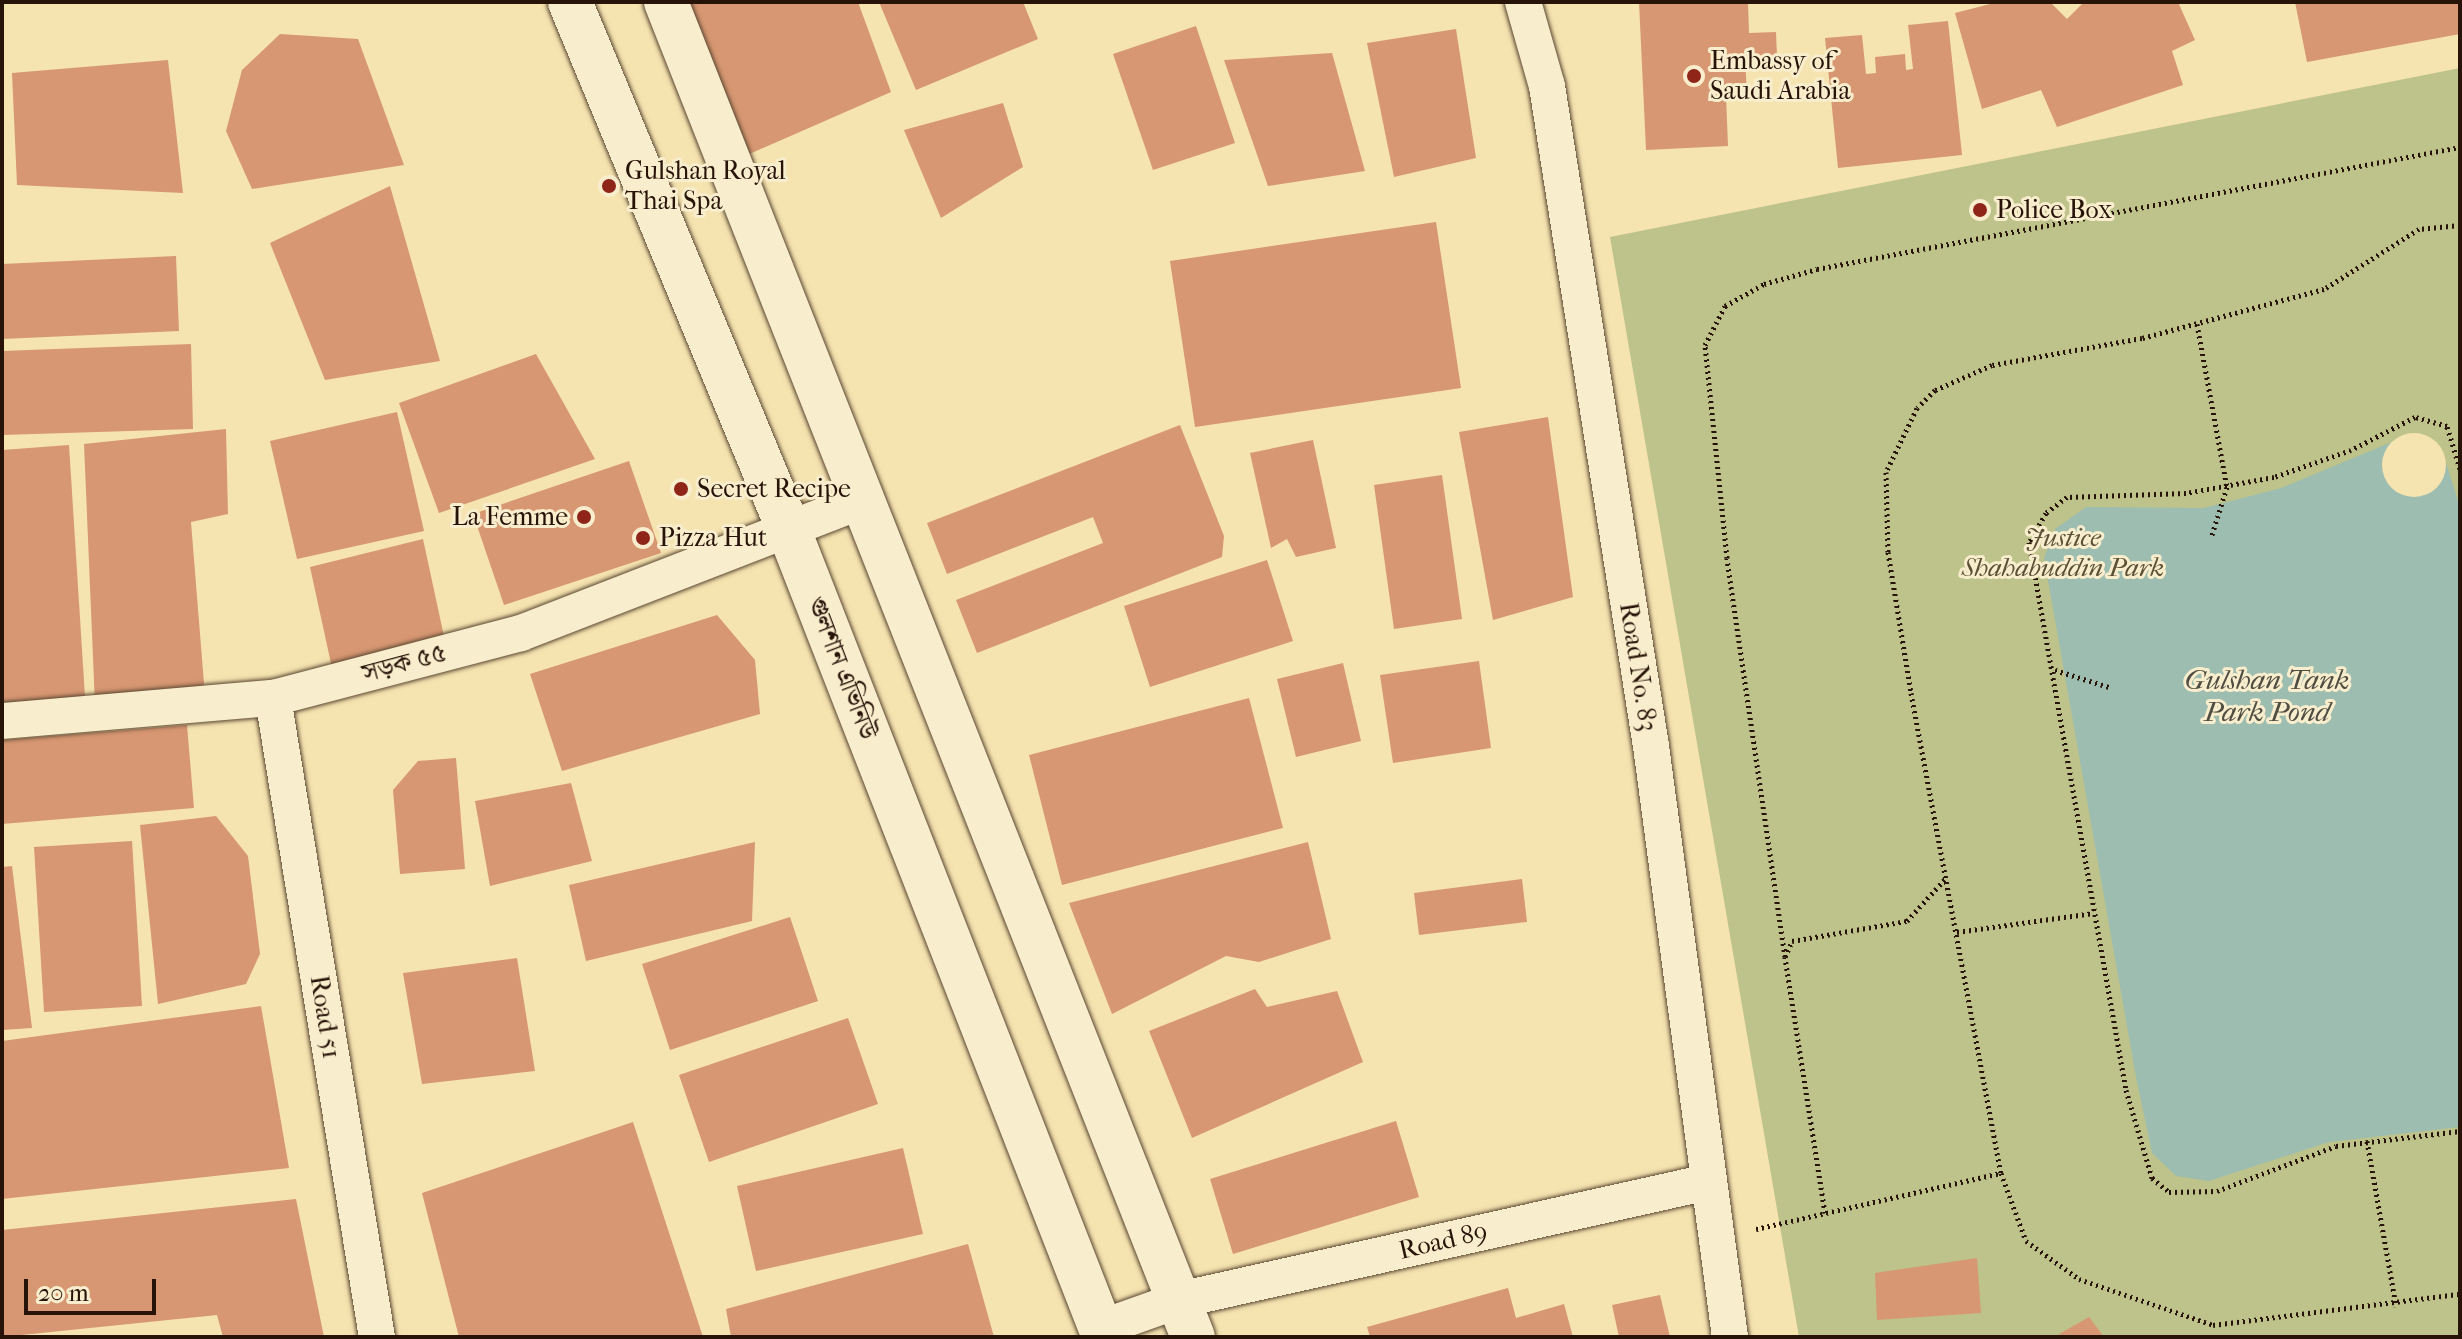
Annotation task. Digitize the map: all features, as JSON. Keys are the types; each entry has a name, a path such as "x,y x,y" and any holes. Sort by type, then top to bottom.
{"street":[{"name":"গুলশান এভিনিউ","path":"570,2 788,528 1103,1333"},
{"path":"666,2 1186,1319"},
{"name":"Road No. 83","path":"1523,2 1547,86 1651,746 1730,1337"},
{"name":"সড়ক ৫৫","path":"2,721 273,698 521,633 861,501"},
{"name":"Road 51","path":"273,698 377,1337"},
{"name":"Road 89","path":"1103,1333 1186,1319 1708,1182"}],"path":[{"path":"1825,1213 1727,558 1705,345 1725,306 1764,284 1817,269 2460,147"},
{"path":"2460,225 2419,229 2324,289 2197,324 1992,365 1935,390 1903,434 1886,472 1888,552 1946,877 2001,1173 2026,1241 2079,1279 2150,1308 2213,1325 2396,1306 2460,1294"},
{"path":"2197,324 2227,487 2211,538"},
{"path":"2460,469 2447,426 2415,417 2351,450 2227,487 2085,494 2046,513 2029,542 2055,670 2126,1090 2152,1178 2169,1192 2217,1191 2281,1161 2367,1141 2460,1131"},
{"path":"2055,670 2109,687"},
{"path":"1785,957 1792,941 1907,921 1946,877"},
{"path":"1957,932 2094,913"},
{"path":"2367,1141 2396,1306"},
{"path":"1716,1238 2001,1173"}],"green space":[{"name":"Justice Shahabuddin Park","path":"2460,68 2460,1337 1799,1337 1610,237"}],"water":[{"name":"Gulshan Tank Park Pond","path":"2404,437 2442,450 2460,507 2460,1127 2329,1142 2209,1181 2176,1176 2152,1153 2044,558 2055,529 2086,507 2204,508 2281,488"}],"pier":[{"path":"2414,433 2432,439 2440,447 2446,465 2440,483 2432,491 2414,497 2396,491 2388,483 2382,465 2388,447 2396,439"}],"building":[{"path":"679,2 858,2 891,92 738,159"},
{"path":"879,2 1023,2 1038,39 916,90"},
{"name":"Embassy of Saudi Arabia","path":"1639,2 1748,2 1749,33 1776,32 1777,56 1745,58 1747,95 1726,96 1728,146 1646,150"},
{"path":"1998,2 2050,2 2067,19 2084,2 2178,2 2195,40 2172,51 2183,85 2057,127 2041,90 1982,109 1955,13"},
{"path":"2295,2 2460,2 2460,34 2307,62"},
{"path":"1948,21 1962,155 1838,168 1825,38 1862,35 1866,74 1876,73 1875,57 1905,54 1906,70 1913,69 1908,25"},
{"path":"1196,26 1235,143 1153,170 1113,54"},
{"path":"1456,29 1476,158 1394,177 1367,43"},
{"path":"280,34 358,39 404,165 252,189 226,131 242,70"},
{"path":"1332,53 1365,171 1268,186 1224,60"},
{"path":"168,60 183,193 17,185 12,73"},
{"path":"1003,103 1023,167 941,218 904,130"},
{"path":"390,186 440,361 325,380 270,243"},
{"path":"1436,222 1461,388 1195,427 1170,261"},
{"path":"176,256 179,331 2,339 2,264"},
{"path":"191,344 193,429 2,435 2,351"},
{"path":"536,354 595,459 439,513 399,403"},
{"path":"397,412 424,531 297,559 270,441"},
{"path":"1548,417 1573,597 1493,620 1459,432"},
{"path":"1180,425 1224,536 1222,557 977,653 956,600 1103,543 1093,517 947,574 927,523"},
{"path":"226,429 228,514 191,522 205,696 95,705 84,444"},
{"path":"1313,440 1336,548 1296,557 1287,539 1271,548 1250,453"},
{"path":"69,445 85,697 2,703 2,450"},
{"path":"629,461 661,553 504,605 473,514"},
{"path":"1442,475 1462,619 1394,629 1374,485"},
{"path":"423,539 445,641 332,668 310,567"},
{"path":"1267,560 1293,641 1150,687 1124,606"},
{"path":"717,615 755,660 760,714 562,771 530,674"},
{"path":"1479,661 1491,748 1393,763 1380,675"},
{"path":"1343,663 1361,741 1296,757 1277,679"},
{"path":"1249,698 1283,828 1062,885 1029,755"},
{"path":"187,725 194,808 2,824 2,740"},
{"path":"456,758 465,869 400,874 393,790 418,761"},
{"path":"571,783 592,861 490,886 475,801"},
{"path":"216,816 248,856 260,954 246,984 158,1004 140,825"},
{"path":"132,841 142,1006 44,1012 34,847"},
{"path":"755,842 752,921 586,961 569,885"},
{"path":"1308,842 1331,939 1259,962 1226,956 1112,1014 1069,903"},
{"path":"12,866 32,1028 2,1030 2,867"},
{"path":"1522,879 1527,922 1419,935 1414,893"},
{"path":"790,917 818,1001 670,1050 642,964"},
{"path":"517,958 535,1071 422,1084 403,973"},
{"path":"1255,989 1267,1007 1337,991 1363,1062 1192,1138 1149,1031"},
{"path":"261,1006 289,1168 2,1199 2,1041"},
{"path":"848,1018 878,1104 709,1162 679,1075"},
{"path":"1396,1121 1419,1197 1233,1254 1210,1179"},
{"path":"633,1122 703,1337 459,1337 422,1193"},
{"path":"903,1148 923,1234 756,1271 737,1186"},
{"path":"296,1199 324,1337 223,1337 217,1315 2,1337 2,1230"},
{"path":"968,1244 994,1337 731,1337 726,1309"},
{"path":"1977,1258 1981,1313 1877,1320 1875,1273"},
{"path":"1508,1288 1516,1318 1564,1304 1573,1337 1370,1337 1367,1327"},
{"path":"1660,1295 1670,1337 1619,1337 1612,1305"},
{"path":"2089,1317 2104,1337 2056,1337 2061,1333"}],"place":[{"name":"Embassy of Saudi Arabia","path":"1694,76"},
{"name":"Gulshan Royal Thai Spa","path":"609,186"},
{"name":"Police Box","path":"1980,210"},
{"name":"Secret Recipe","path":"681,489"},
{"name":"La Femme","path":"584,517"},
{"name":"Pizza Hut","path":"643,538"}]}
